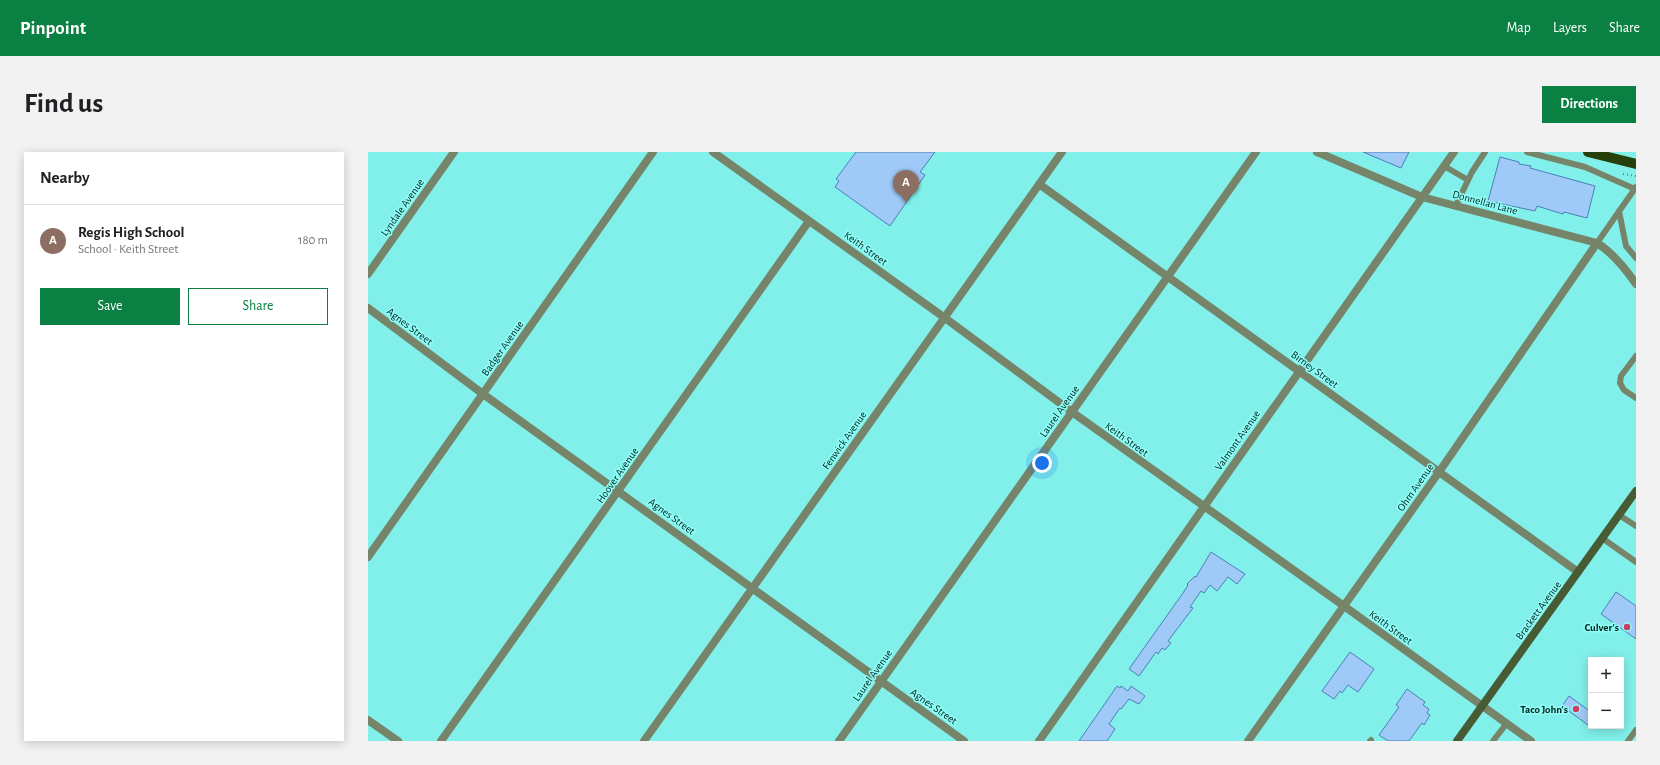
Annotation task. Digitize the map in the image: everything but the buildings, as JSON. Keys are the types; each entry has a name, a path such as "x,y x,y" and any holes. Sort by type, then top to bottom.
{"main road":[{"path":"1588,152 1636,164"},
{"name":"Brackett Avenue","path":"1457,741 1636,491"}],"street":[{"name":"Lyndale Avenue","path":"368,274 454,152"},
{"name":"Badger Avenue","path":"368,557 653,152"},
{"name":"Keith Street","path":"713,152 1072,412 1531,741"},
{"name":"Fenwick Avenue","path":"644,741 1062,152"},
{"name":"Laurel Avenue","path":"838,741 1256,152"},
{"name":"Donnellan Lane","path":"1317,152 1422,196 1596,243 1612,255 1626,270 1636,284"},
{"name":"Valmont Avenue","path":"1039,741 1454,152"},
{"name":"Birney Street","path":"1039,184 1578,572"},
{"name":"Hoover Avenue","path":"441,741 809,221"},
{"name":"Ohm Avenue","path":"1248,741 1439,472 1596,243"},
{"name":"Agnes Street","path":"368,308 483,394 964,741"},
{"path":"368,720 398,741"}],"lane":[{"path":"1456,205 1468,180 1485,152"},
{"path":"1527,152 1585,167 1636,188 1596,243"},
{"path":"1444,166 1468,180"},
{"path":"1619,211 1626,246 1636,258"},
{"path":"1636,356 1621,376 1620,383 1624,390 1636,398"},
{"path":"1619,515 1636,526"},
{"path":"1602,538 1636,562"},
{"path":"1493,741 1507,723"},
{"path":"1628,741 1636,730"}],"place":[{"name":"Regis High School","path":"906,203"},
{"name":"Culver's","path":"1627,627"},
{"name":"Taco John's","path":"1576,709"}]}
